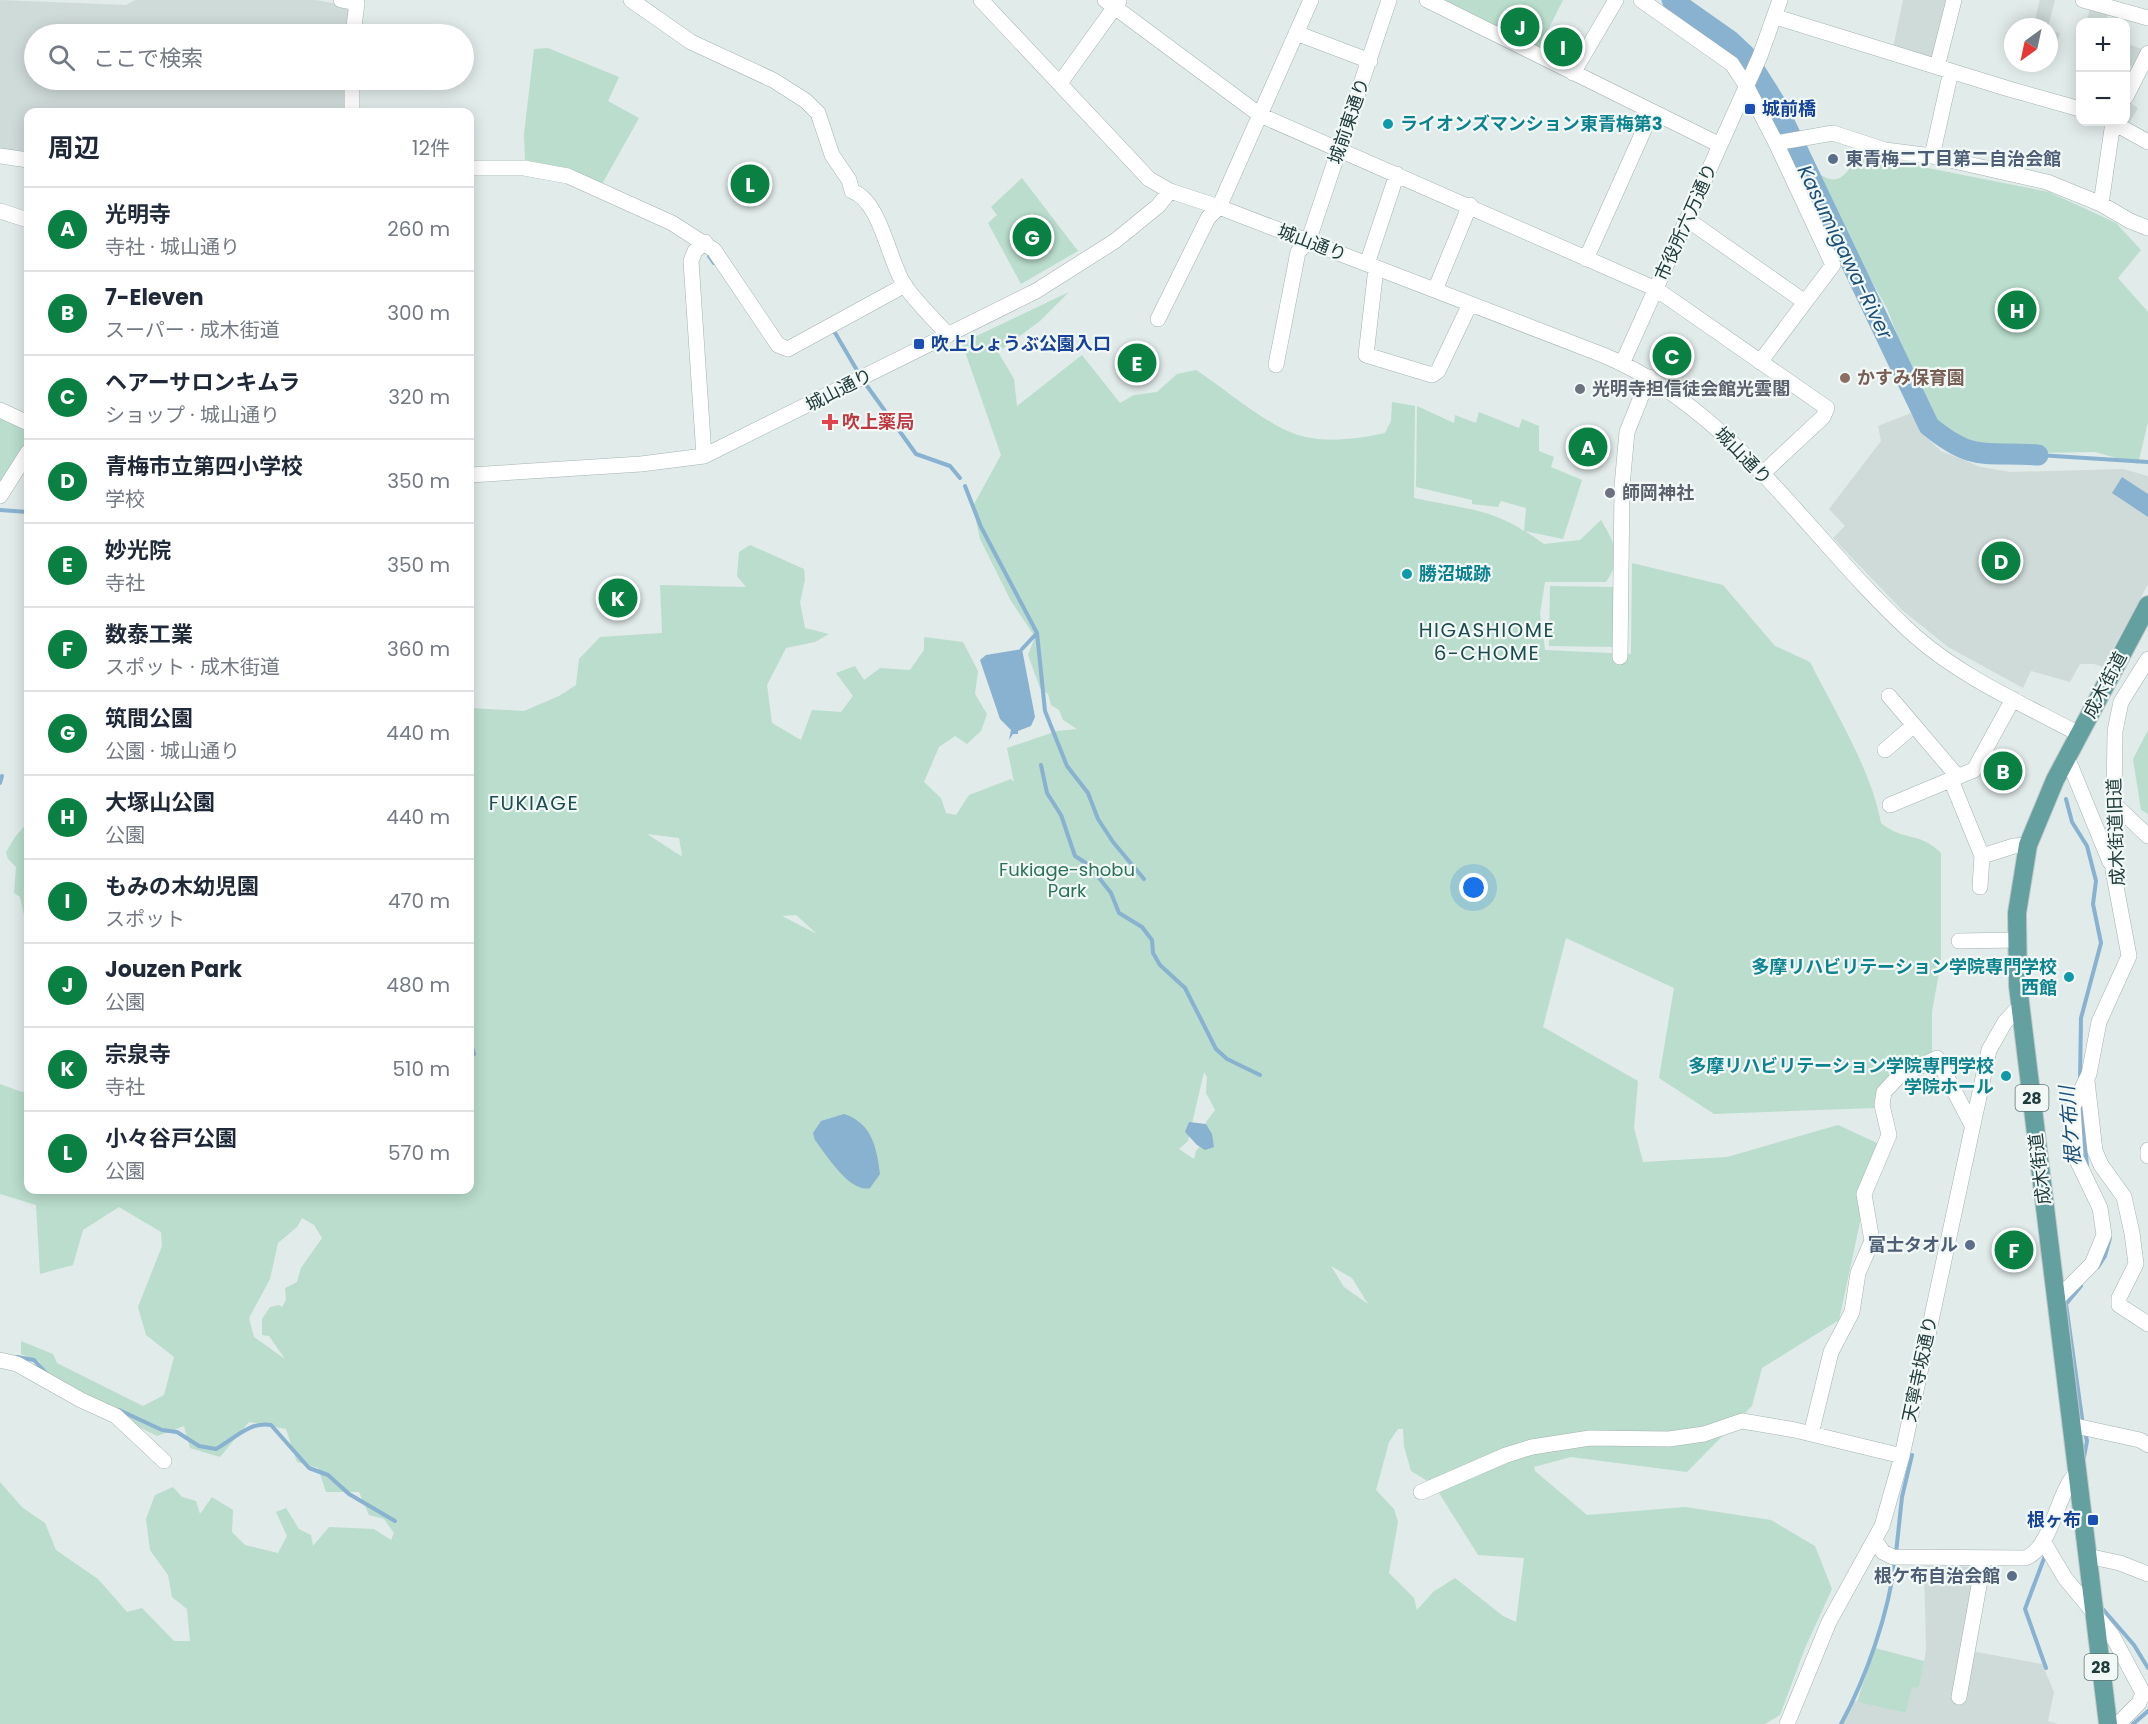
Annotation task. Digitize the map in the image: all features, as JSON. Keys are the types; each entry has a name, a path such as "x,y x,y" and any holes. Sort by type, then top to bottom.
{"main road":[{"name":"成木街道","path":"2108,1724 2078,1478 2079,1426 2055,1300 2021,1005 2016,939 2018,902 2028,845 2045,802 2067,757 2148,605"}],"street":[{"path":"341,0 357,3 354,24"},
{"path":"631,0 691,42 790,88 818,113 832,155 849,180 852,191 860,193 878,223 904,285 948,335"},
{"path":"981,0 1149,179 1170,191"},
{"path":"1158,319 1208,218 1219,207 1311,0"},
{"name":"城前東通り","path":"1276,365 1298,252 1308,242 1389,0"},
{"path":"1427,0 1720,145"},
{"path":"1574,73 1616,0"},
{"path":"1641,0 1732,64 1748,83 1833,265 1762,359"},
{"path":"1748,83 1776,16 1780,0"},
{"path":"1932,156 1954,0"},
{"path":"2083,0 2148,18"},
{"path":"1060,83 1113,2 1260,115 1658,285 1827,408 1822,417 1762,474"},
{"path":"1776,16 1944,69 2076,107"},
{"path":"1296,33 1370,61"},
{"path":"2130,89 2148,53"},
{"name":"市役所六万通り","path":"1622,364 1748,83"},
{"path":"352,90 352,108"},
{"path":"1589,254 1652,112"},
{"path":"2100,204 2112,126"},
{"path":"2120,126 2148,142"},
{"path":"1778,143 1833,132 1865,146 1932,156 2047,182 2100,204 2148,228"},
{"path":"0,156 24,159"},
{"path":"474,168 524,168 568,176 672,223 705,242 734,277 778,345 788,348 904,285"},
{"path":"1397,174 1372,266 1365,355 1432,375 1438,371 1470,304"},
{"name":"城山通り","path":"474,475 640,464 704,456 1036,291 1093,257 1158,206 1170,191 1219,207 1435,290 1622,364 1649,377 1712,423 1917,637 1962,670 2079,734"},
{"path":"1435,290 1470,206"},
{"path":"0,211 24,219"},
{"path":"1688,220 1805,302"},
{"path":"704,456 691,261 695,251 705,242"},
{"path":"1620,657 1622,486 1627,432 1649,377"},
{"path":"0,410 24,421"},
{"path":"0,496 24,458"},
{"name":"成木街道旧道","path":"2055,1300 2092,1264 2104,1235 2100,1208 2080,1170 2074,1152 2073,1107 2087,1081 2099,1022 2129,956 2113,870 2115,731 2121,702 2148,659"},
{"path":"1889,696 1955,779 1982,856 1980,887"},
{"path":"1890,805 1974,770 2013,699"},
{"path":"1885,750 1913,726"},
{"path":"2067,757 2113,870"},
{"path":"2113,803 2148,836"},
{"path":"1982,856 2014,846 2028,845"},
{"path":"1959,941 2016,939"},
{"name":"天寧寺坂通り","path":"1787,1724 1829,1622 1882,1526 1902,1456 1989,1050 2005,1022 2021,1005"},
{"path":"1811,1434 1831,1352 1852,1312 1858,1273 1872,1241 1864,1194 1889,1135 1882,1106 1884,1092 1898,1077 1937,1058 1972,1125"},
{"path":"2087,1081 2095,1151 2101,1165 2124,1197 2140,1234 2136,1264 2119,1298 2119,1305 2148,1324"},
{"path":"2148,1150 2148,1156"},
{"path":"0,1360 17,1364 81,1400 116,1416 164,1461"},
{"path":"1421,1492 1521,1449 1569,1440 1669,1439 1704,1434 1742,1420 1902,1456"},
{"path":"2079,1426 2140,1440 2148,1445"},
{"path":"1875,1541 1883,1552 1893,1557 2025,1558 2046,1547 2067,1482 2078,1478"},
{"path":"2046,1547 2065,1578 2094,1610 2127,1658 2143,1693 2139,1703 2118,1724"},
{"path":"2087,1556 2120,1563 2148,1574"},
{"path":"1959,1697 1984,1558"}],"shaded area":[{"path":"0,0 126,5 135,0 315,0 349,6 349,24 24,24 24,90 347,90 347,108 24,108 24,155 0,151"},
{"path":"1903,0 1949,0 1934,56 1930,59 1893,48"},
{"path":"2040,0 2055,0 2050,18 2035,18"},
{"path":"2091,6 2109,12 2107,18 2087,18"},
{"path":"2130,45 2144,50 2135,68 2130,66"},
{"path":"2130,103 2138,108 2130,122"},
{"path":"1911,413 1925,436 1941,451 1981,467 2010,472 2123,469 2148,476 2148,584 2103,667 2094,664 2080,664 2070,682 2031,671 2023,688 1948,647 1902,610 1833,538 1845,526 1829,509 1881,441 1878,426"},
{"path":"1924,1566 1980,1567 1965,1650 2042,1664 2054,1692 2048,1721 2058,1724 1841,1724 1854,1701 1906,1713 1912,1686 1919,1688 1926,1650"}],"green space":[{"path":"1444,0 1563,0 1538,50"},
{"path":"548,48 619,77 608,101 639,118 601,186 565,170 525,160 524,134 534,49"},
{"path":"1857,154 2049,192 2116,223 2141,250 2118,278 2148,312 2148,422 2138,464 2095,452 1970,454 1949,443 1930,425 1887,308 1811,175 1817,172 1824,177 1837,179 1850,168"},
{"path":"741,162 763,180 749,208 734,200 742,187 734,176"},
{"path":"1022,178 1078,251 1021,284 988,223 997,215 991,207"},
{"name":"Fukiage-shobu Park","path":"1069,292 1040,321 998,352 1014,379 1017,406 1082,355 1120,403 1134,395 1157,392 1177,374 1196,370 1251,410 1281,428 1311,438 1348,439 1385,433 1391,421 1392,402 1415,406 1414,498 1485,513 1524,531 1526,508 1501,501 1498,507 1472,504 1472,500 1416,487 1417,406 1454,423 1455,415 1476,423 1479,412 1519,428 1522,419 1539,426 1539,451 1554,457 1551,467 1582,480 1563,539 1525,531 1544,544 1580,540 1601,520 1610,536 1616,558 1606,582 1545,582 1540,613 1545,650 1631,654 1632,563 1723,585 1775,646 1810,662 1861,762 1881,823 1897,833 1926,842 1941,853 1941,961 1932,1012 1932,1053 1885,1083 1874,1108 1714,1114 1659,1078 1674,988 1566,938 1543,1027 1638,1081 1634,1128 1643,1162 1727,1157 1838,1125 1877,1143 1839,1320 1762,1368 1752,1406 1687,1472 1571,1457 1534,1467 1535,1471 1587,1515 1685,1507 1771,1520 1815,1546 1832,1589 1805,1648 1780,1715 1765,1724 0,1724 0,1482 23,1508 45,1523 56,1550 98,1579 127,1612 142,1608 174,1641 190,1641 187,1609 172,1597 168,1575 150,1550 146,1519 155,1495 173,1487 182,1497 196,1501 200,1514 212,1497 233,1510 232,1532 245,1545 278,1553 287,1536 276,1512 286,1508 299,1529 311,1535 313,1546 329,1527 374,1529 391,1540 394,1533 384,1519 369,1515 359,1492 326,1492 318,1468 297,1462 286,1429 249,1422 220,1457 190,1448 184,1426 157,1436 50,1381 39,1361 21,1354 21,1341 53,1354 57,1363 143,1406 164,1395 174,1357 146,1335 138,1307 162,1246 161,1232 119,1207 83,1230 73,1265 40,1274 36,1205 0,1194 0,1084 24,1092 24,1194 474,1194 474,708 524,711 559,696 576,685 579,659 600,637 662,633 660,585 746,587 737,576 739,552 750,545 804,569 805,580 800,602 805,628 829,634 815,642 786,648 767,685 772,723 801,740 812,710 841,712 853,696 836,673 855,666 864,680 880,668 910,670 924,650 924,637 963,642 978,671 975,694 987,714 981,731 967,744 955,736 939,747 924,782 941,798 946,813 956,815 969,795 1011,779 1014,782 1007,748 1057,731 1077,729 1063,720 1059,710 1051,705 1048,694 1040,688 1028,655 1035,637 1011,601 980,539 973,506 1001,455 962,343","holes":["647,834 679,838 682,855 681,856","796,915 817,934 782,916","1204,1072 1207,1077 1206,1093 1215,1110 1206,1122 1206,1139 1196,1151 1194,1159 1179,1149 1188,1141","302,1218 314,1225 322,1238 301,1268 297,1282 285,1288 286,1300 282,1307 279,1305 270,1307 262,1319 262,1335 269,1336 285,1359 254,1337 249,1318 270,1279 278,1243 297,1227","1331,1266 1352,1278 1368,1304 1344,1287","1398,1429 1403,1429 1404,1446 1411,1471 1434,1485 1478,1555 1524,1558 1516,1622 1503,1616 1455,1578 1433,1592 1417,1610 1414,1598 1389,1573 1398,1522 1394,1509 1376,1490 1389,1442"]},
{"path":"0,418 24,428 24,450 0,489"},
{"path":"1550,586 1616,587 1616,647 1549,646"},
{"path":"2148,730 2148,814 2141,810 2133,759"},
{"path":"24,827 24,916 20,897 14,893 16,867 8,859 6,852"},
{"path":"1875,1648 1924,1661 1919,1688 1912,1687 1906,1713 1857,1702"}],"water":[{"path":"2122,477 2148,494 2148,517 2112,493"},
{"path":"1022,649 1035,717 1031,726 1018,731 1018,734 1013,734 1009,740 1011,730 1000,719 980,660 986,655"},
{"path":"844,1114 853,1118 867,1130 875,1146 880,1174 870,1188 855,1185 847,1179 815,1140 813,1133 821,1121"},
{"path":"1189,1122 1206,1124 1212,1134 1214,1147 1205,1150 1197,1145 1185,1132"}],"waterway":[{"name":"Kasumigawa-River","path":"1672,0 1729,40 1745,55 1774,101 1929,426 1958,446 1980,453 2038,455"},
{"path":"709,256 714,263"},
{"path":"832,332 834,331 858,372"},
{"path":"867,386 916,454 950,466 960,478"},
{"name":"Kasumigawa-River","path":"2038,455 2148,462"},
{"path":"965,486 981,527 1037,633 1045,711 1067,766 1088,793 1098,819 1113,842 1144,879"},
{"path":"0,510 24,512"},
{"path":"1022,649 1037,633"},
{"path":"1041,765 1047,793 1061,815 1075,856 1089,865 1111,893 1119,913 1142,927 1152,940 1153,953 1160,965 1185,988 1216,1049 1227,1059 1260,1075"},
{"path":"0,783 2,776"},
{"name":"根ケ布川","path":"2066,799 2072,822 2087,846 2096,881 2093,904 2101,943 2081,1018 2080,1080"},
{"name":"根ケ布川","path":"2081,1102 2087,1166"},
{"name":"根ケ布川","path":"2098,1267 2105,1256 2110,1238"},
{"name":"根ケ布川","path":"2081,1286 2066,1304 2083,1425"},
{"path":"17,1357 34,1360 46,1373"},
{"path":"119,1410 162,1430 177,1432 199,1446 216,1449 248,1428 271,1425 309,1468 328,1475 349,1494 395,1521"},
{"name":"根ケ布川","path":"2084,1457 2087,1441 2085,1432"},
{"path":"1896,1553 1902,1497 1912,1455"},
{"name":"根ケ布川","path":"2046,1553 2025,1609 2046,1668"},
{"path":"1841,1724 1875,1645 1888,1602 1895,1560"},
{"name":"根ケ布川","path":"2101,1607 2134,1645 2148,1668"},
{"name":"根ケ布川","path":"2133,1724 2148,1711"}],"place":[{"name":"Jouzen Park","path":"1520,27"},
{"name":"もみの木幼児園","path":"1563,47"},
{"name":"城前橋","path":"1750,109"},
{"name":"ライオンズマンション東青梅第3","path":"1388,124"},
{"name":"東青梅二丁目第二自治会館","path":"1833,159"},
{"name":"小々谷戸公園","path":"750,184"},
{"name":"筑間公園","path":"1032,237"},
{"name":"大塚山公園","path":"2017,310"},
{"name":"吹上しょうぶ公園入口","path":"919,344"},
{"name":"ヘアーサロンキムラ","path":"1672,356"},
{"name":"妙光院","path":"1137,363"},
{"name":"かすみ保育園","path":"1845,378"},
{"name":"光明寺担信徒会館光雲閣","path":"1580,389"},
{"name":"吹上薬局","path":"830,422"},
{"name":"光明寺","path":"1588,447"},
{"name":"師岡神社","path":"1610,493"},
{"name":"青梅市立第四小学校","path":"2001,561"},
{"name":"勝沼城跡","path":"1407,574"},
{"name":"宗泉寺","path":"618,598"},
{"name":"7-Eleven","path":"2003,771"},
{"name":"多摩リハビリテーション学院専門学校 西館","path":"2069,977"},
{"name":"多摩リハビリテーション学院専門学校 学院ホール","path":"2006,1076"},
{"name":"富士タオル","path":"1970,1245"},
{"name":"数泰工業","path":"2014,1250"},
{"name":"根ヶ布","path":"2093,1520"},
{"name":"根ケ布自治会館","path":"2012,1576"}],"district":[{"name":"HIGASHIOME 6-CHOME","path":"1487,642"},
{"name":"FUKIAGE","path":"534,803"}]}
